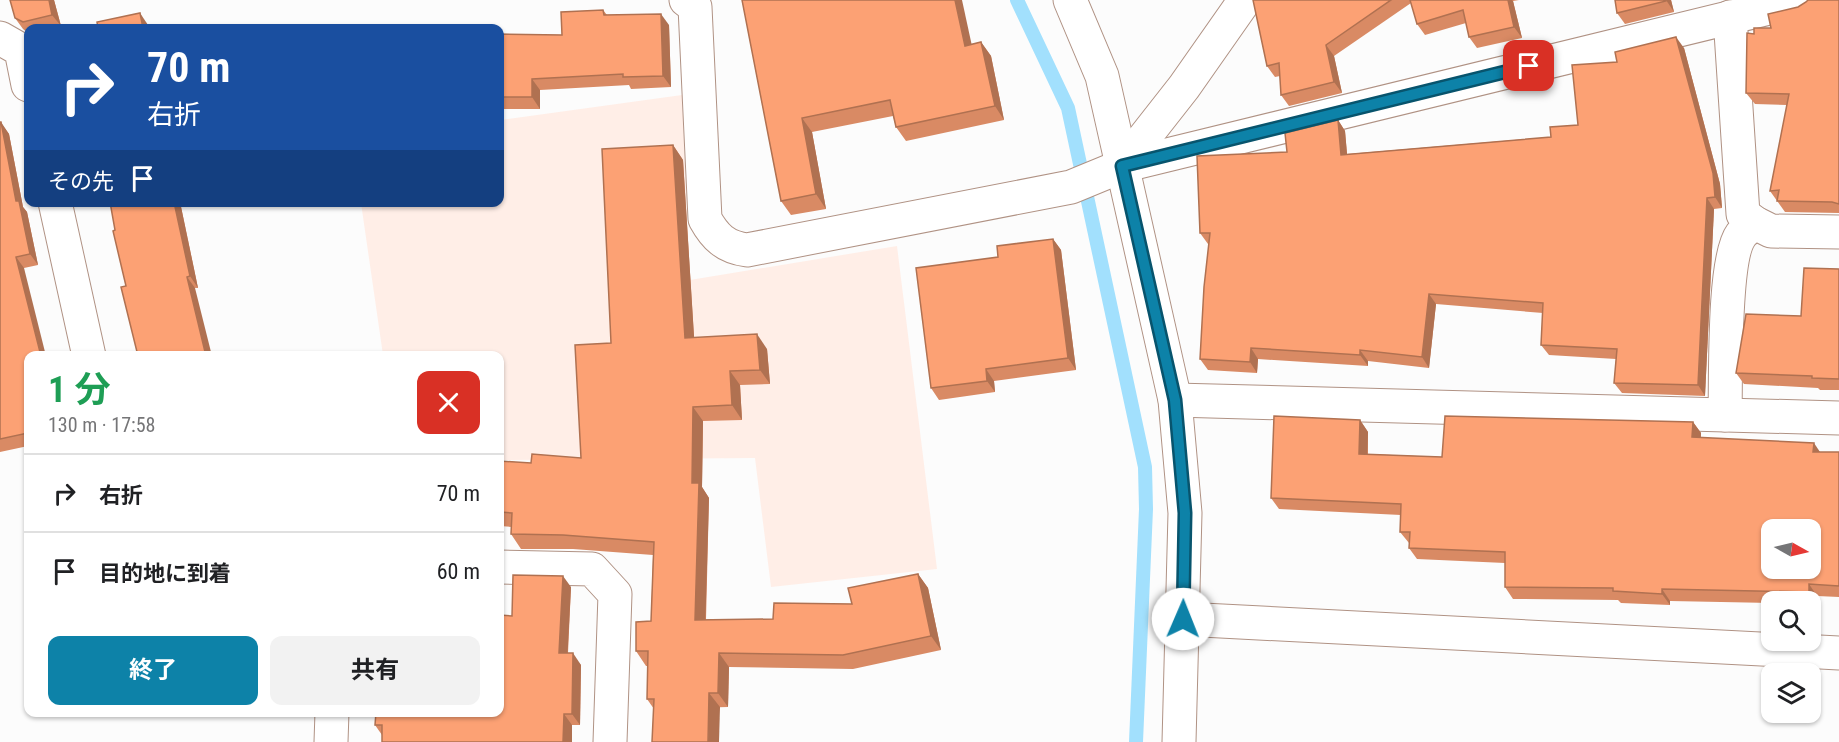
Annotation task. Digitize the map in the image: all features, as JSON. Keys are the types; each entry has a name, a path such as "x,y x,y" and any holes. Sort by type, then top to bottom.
{"street":[{"path":"686,0 695,7 705,219 724,244 747,250 1071,187 1122,166 1715,13 1802,0"},
{"path":"1070,0 1102,76 1175,400 1185,513 1179,742"},
{"path":"1122,166 1184,87 1245,0"},
{"path":"1715,13 1743,214 1771,231 1839,232"},
{"path":"0,38 21,50 24,65"},
{"path":"56,207 88,351"},
{"path":"1725,415 1729,278 1733,254 1740,236 1755,223"},
{"path":"1175,400 1839,418"},
{"path":"504,567 592,569 615,594 610,742"},
{"path":"1183,619 1839,653"},
{"path":"331,742 332,717"}],"shaded area":[{"path":"682,95 690,280 897,246 937,569 771,587 755,458 504,460 504,351 382,351 362,207 504,207 504,119"}],"building":[{"path":"10,0 49,0 52,15 23,22 15,18"},
{"path":"742,0 955,0 965,46 981,42 995,106 896,127 890,100 802,118 816,194 781,201"},
{"path":"1253,0 1391,0 1326,45 1334,82 1281,95 1279,63 1267,66"},
{"path":"1410,0 1508,0 1514,27 1469,37 1463,10 1417,24"},
{"path":"1615,0 1666,0 1666,1 1617,13"},
{"path":"1808,0 1839,0 1839,204 1777,201 1779,190 1770,191 1789,94 1746,93 1747,33 1754,34 1754,28 1771,28 1768,14 1798,7"},
{"path":"603,10 604,15 661,14 663,76 623,77 623,74 532,79 532,97 504,97 504,34 562,35 561,12"},
{"path":"140,13 142,24 97,24 97,22"},
{"path":"1676,37 1713,173 1715,197 1707,198 1698,385 1614,383 1617,349 1541,345 1543,303 1429,294 1422,357 1360,350 1360,355 1251,348 1250,362 1200,359 1210,233 1200,233 1197,156 1287,152 1285,133 1338,120 1341,155 1551,137 1550,127 1578,125 1572,65 1617,62 1615,52"},
{"path":"1,122 16,201 19,201 30,254 16,257 40,351 24,351 24,434 0,439"},
{"path":"673,145 685,338 757,334 760,370 730,371 732,405 693,407 692,483 699,483 695,620 773,619 774,603 852,604 848,588 918,574 931,636 843,655 719,653 718,693 709,693 708,742 652,742 654,699 647,699 648,651 636,651 636,622 651,621 654,542 563,535 511,534 512,513 504,512 504,461 531,463 532,454 581,458 575,345 611,343 602,149"},
{"path":"111,207 175,207 190,276 187,277 205,351 137,351 121,287 126,286 113,231 115,230"},
{"path":"1053,239 1068,358 986,369 987,381 931,388 916,268 998,257 997,246"},
{"path":"1804,268 1839,269 1839,379 1736,373 1746,314 1801,316"},
{"path":"1274,416 1360,420 1359,454 1442,457 1445,416 1693,422 1692,437 1814,443 1813,452 1839,452 1839,586 1809,584 1809,591 1662,589 1662,594 1613,591 1613,588 1505,587 1505,552 1409,548 1410,532 1400,532 1401,504 1271,498"},
{"path":"513,575 563,576 559,653 573,653 572,714 564,714 563,742 382,742 382,725 375,725 376,717 504,717 504,615 512,616"}],"waterway":[{"path":"1017,0 1068,108 1145,467 1146,509 1136,742"}],"route":[{"path":"1183,619 1185,513 1175,400 1122,166 1529,66"}]}
